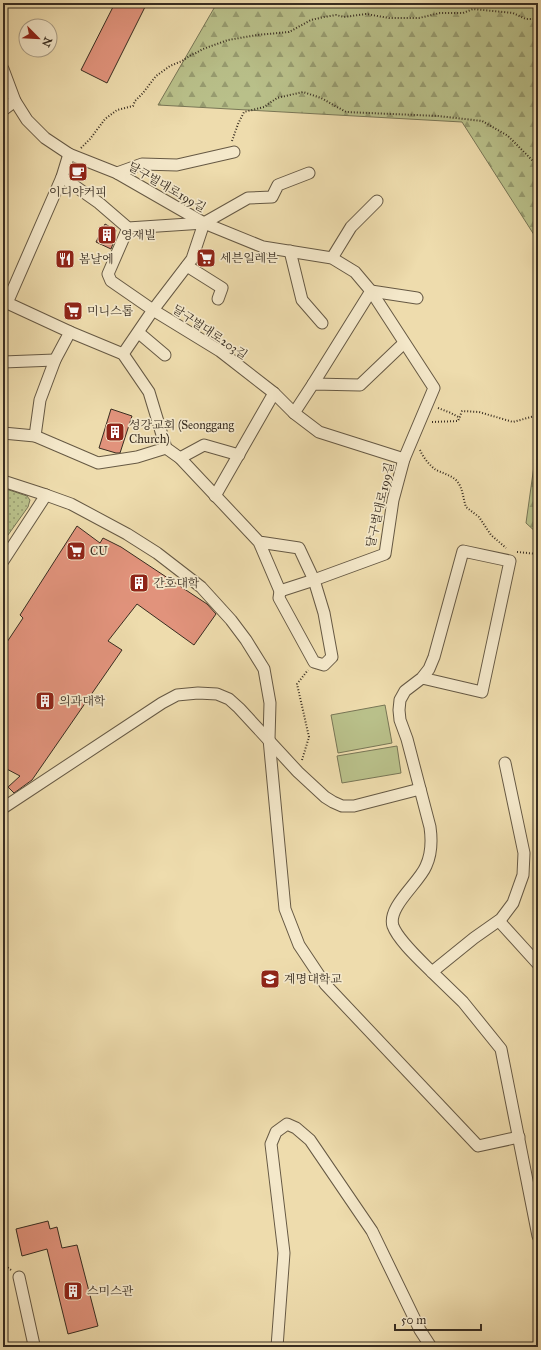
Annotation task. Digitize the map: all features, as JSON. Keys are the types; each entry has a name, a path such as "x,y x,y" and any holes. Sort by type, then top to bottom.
{"street":[{"name":"달구벌대로199길","path":"3,69 15,101 27,120 45,138 72,155 117,173 204,223 263,247 332,258 355,272 371,291 434,388 404,459 393,500 385,554 280,591"},
{"path":"3,110 15,101"},
{"name":"달구벌대로199길","path":"117,173 142,164 177,165 234,152"},
{"path":"72,155 5,302 70,332 123,354 149,392 166,448 180,458 259,542 280,591 279,598 314,662 324,665 332,657 324,613 314,580 300,548 259,542"},
{"name":"달구벌대로199길","path":"128,228 204,223 248,198 272,197 278,185 309,173"},
{"path":"62,177 99,203 128,228 108,274 111,281 153,310"},
{"path":"332,258 351,228 377,201"},
{"name":"달구벌대로199길","path":"153,310 192,259 204,223"},
{"path":"290,251 302,300 322,323"},
{"path":"187,266 222,288 218,299"},
{"path":"294,413 371,291 417,298"},
{"name":"달구벌대로203길","path":"123,354 139,333 153,310 220,351 274,393 294,413 319,432 404,459"},
{"path":"35,436 40,400 55,360 70,332"},
{"path":"139,333 165,355"},
{"path":"313,384 360,385 404,343"},
{"path":"3,362 55,360"},
{"path":"215,496 274,393"},
{"path":"3,433 35,436 98,463 137,457 166,448"},
{"path":"180,458 204,445 239,455"},
{"path":"3,481 71,504 157,552 201,587 246,640 264,669 270,703 269,739 285,909 299,945 325,984 478,1146 519,1137"},
{"path":"3,561 46,495"},
{"path":"422,678 482,692 510,561 463,550 434,657 429,669 422,678 405,691 400,700 400,720 407,739 432,840 426,868 399,902 392,919 392,925 396,933 432,972 463,1002 502,1049 538,1236"},
{"path":"3,808 162,703 177,695 198,693 217,694 229,699 269,739 298,772 325,797 342,806 354,806 420,789"},
{"path":"432,972 499,920 513,903 523,875 524,853 505,763"},
{"path":"499,920 538,964"},
{"path":"277,1347 284,1253 271,1144 276,1132 287,1124 296,1128 310,1140 372,1231 420,1330 431,1347"},
{"path":"20,1277 34,1345 31,1347"}],"path":[{"path":"72,155 90,139 104,118 117,110 133,106 135,101 156,76 170,66 182,62 191,54 228,40 288,32 311,20 336,15 344,17 366,14 389,18 419,18 440,13 463,13 473,9 513,13 526,18 538,19"},
{"path":"234,152 230,148 238,124 244,112 264,107 277,98 303,92 321,98 346,112 438,116 482,121 508,136 538,166"},
{"path":"429,401 439,409 460,418"},
{"path":"432,422 458,421 462,411 479,412 513,422 538,415"},
{"path":"414,436 423,456 436,469 444,472 457,481 461,488 466,507 479,517 491,535 508,550"},
{"path":"514,551 528,554 538,554"},
{"path":"298,772 309,737 296,684 314,662"}],"green space":[{"path":"217,3 538,3 538,241 462,122 158,105"},
{"path":"538,437 538,534 526,523"},
{"path":"3,488 27,496 30,500 28,507 3,542"},
{"path":"385,705 392,743 338,753 331,715"},
{"path":"397,746 401,773 342,783 337,756"}],"building":[{"path":"115,3 147,3 107,83 81,70"},
{"name":"영재빌","path":"105,224 116,230 111,249 96,242"},
{"name":"성강교회 (Seonggang Church)","path":"111,409 132,416 120,453 99,448"},
{"name":"의과대학","path":"77,526 100,543 103,538 121,547 207,604 216,614 194,645 137,604 108,641 122,650 32,780 14,793 8,787 20,776 3,767 3,648 23,618 20,615"},
{"name":"스미스관","path":"48,1221 50,1229 57,1227 62,1248 77,1245 98,1326 68,1334 47,1249 22,1256 16,1229"}],"place":[{"name":"이디야커피","path":"78,172"},
{"name":"영재빌","path":"107,235"},
{"name":"세븐일레븐","path":"206,258"},
{"name":"봄날에","path":"65,259"},
{"name":"미니스톱","path":"73,311"},
{"name":"성강교회 (Seonggang Church)","path":"115,432"},
{"name":"CU","path":"76,551"},
{"name":"간호대학","path":"139,583"},
{"name":"의과대학","path":"45,701"},
{"name":"계명대학교","path":"270,979"},
{"name":"스미스관","path":"73,1291"}]}
